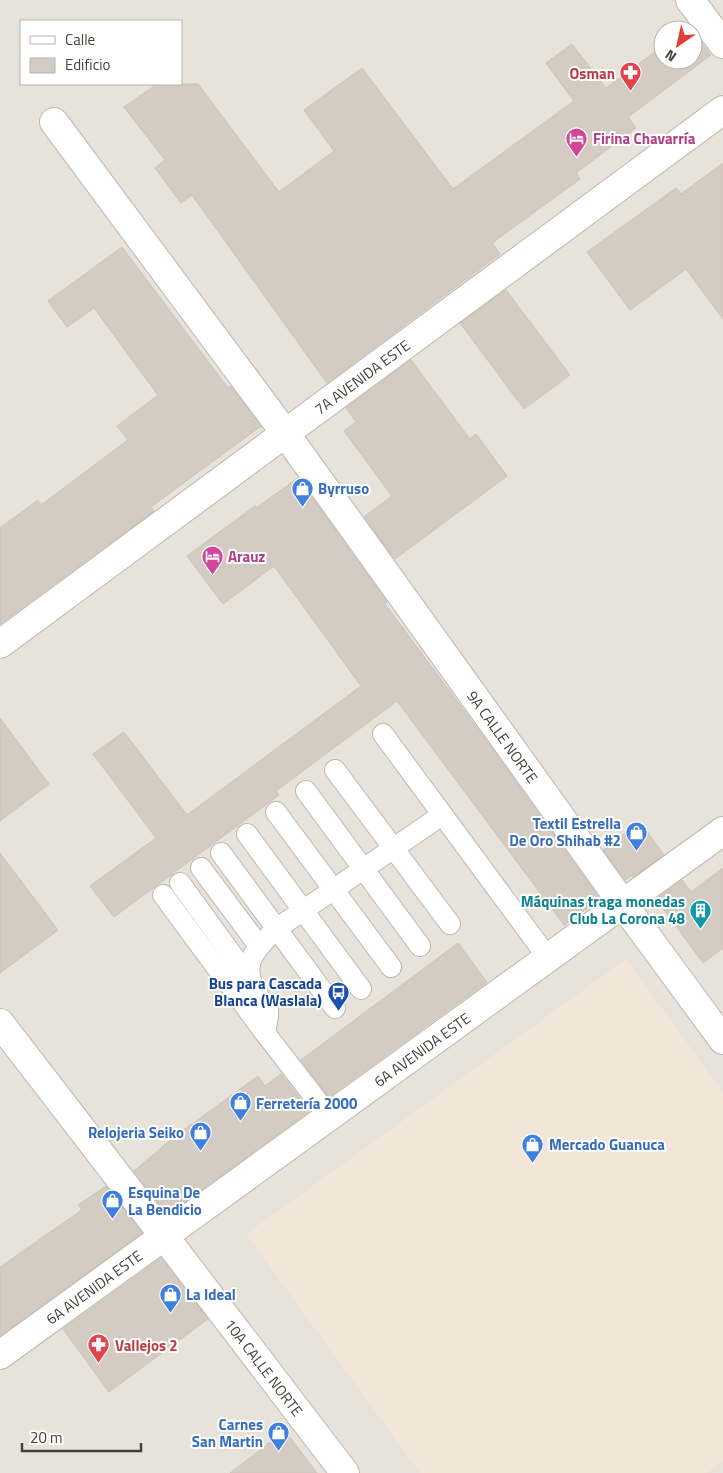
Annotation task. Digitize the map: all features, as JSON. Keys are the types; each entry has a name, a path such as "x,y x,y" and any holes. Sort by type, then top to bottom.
{"street":[{"path":"690,0 723,44"},
{"name":"7A AVENIDA ESTE","path":"0,644 723,110"},
{"name":"9A CALLE NORTE","path":"54,122 284,433 723,1040"},
{"name":"6A AVENIDA ESTE","path":"0,1355 723,831"},
{"name":"10A CALLE NORTE","path":"0,1023 345,1473"}],"lane":[{"path":"383,734 548,958"},
{"path":"335,770 450,924"},
{"path":"306,790 420,946"},
{"path":"276,812 391,968"},
{"path":"249,978 250,962 259,946 276,929 442,815"},
{"path":"247,834 361,989"},
{"path":"220,853 335,1008"},
{"path":"201,868 259,946"},
{"path":"180,883 249,978 257,995 268,1010 265,1033"},
{"path":"163,895 265,1033 330,1116"}],"shaded area":[{"path":"0,0 723,0 723,1473 0,1473"},
{"name":"Mercado Guanuca","path":"626,959 723,1092 723,1461 707,1473 420,1473 246,1234"}],"building":[{"path":"572,44 606,88 653,53 653,70 691,70 628,117 636,128 576,173 580,179 492,243 500,254 327,383 192,195 181,203 155,168 165,160 124,107 156,85 198,84 279,192 334,151 304,110 362,68 453,189 574,101 546,63"},
{"path":"703,44 711,55 703,61"},
{"path":"723,163 723,319 686,269 630,310 587,252 676,188 681,194"},
{"path":"122,247 228,388 231,386 261,426 151,507 154,511 0,624 0,528 38,500 41,505 128,440 117,426 158,395 94,308 67,327 48,301"},
{"path":"506,290 570,375 524,409 460,323"},
{"path":"411,360 470,439 476,434 507,476 395,559 364,517 392,496 344,431 356,422 346,408"},
{"path":"298,478 387,602 385,604 600,899 564,925 397,701 276,791 279,795 114,917 90,886 156,838 93,754 124,732 187,815 361,686 274,566 223,604 187,556 255,506 256,508"},
{"path":"0,718 49,784 0,821"},
{"name":"Textil Estrella De Oro Shihab #2","path":"640,822 664,855 633,877 632,875 625,880 603,850"},
{"path":"0,853 58,930 0,973"},
{"name":"Máquinas traga monedas Club La Corona 48","path":"723,868 723,948 703,963 656,899 682,880 691,892"},
{"path":"458,943 487,982 329,1097 301,1060"},
{"path":"281,1074 310,1111 167,1215 134,1171 174,1137 258,1076 265,1086"},
{"path":"106,1186 142,1233 0,1336 0,1267 82,1210 78,1205"},
{"path":"161,1258 208,1319 109,1392 63,1329"},
{"name":"Carnes San Martin","path":"285,1431 317,1473 230,1473"}],"place":[{"name":"Osman","path":"631,92"},
{"name":"Firina Chavarría","path":"577,157"},
{"name":"Byrruso","path":"302,507"},
{"name":"Arauz","path":"212,575"},
{"name":"Textil Estrella De Oro Shihab #2","path":"637,851"},
{"name":"Máquinas traga monedas Club La Corona 48","path":"701,929"},
{"name":"Bus para Cascada Blanca (Waslala)","path":"338,1011"},
{"name":"Ferretería 2000","path":"240,1122"},
{"name":"Relojeria Seiko","path":"200,1151"},
{"name":"Mercado Guanuca","path":"533,1163"},
{"name":"Esquina De La Bendicio","path":"112,1220"},
{"name":"La Ideal","path":"170,1313"},
{"name":"Vallejos 2","path":"99,1364"},
{"name":"Carnes San Martin","path":"279,1452"}]}
